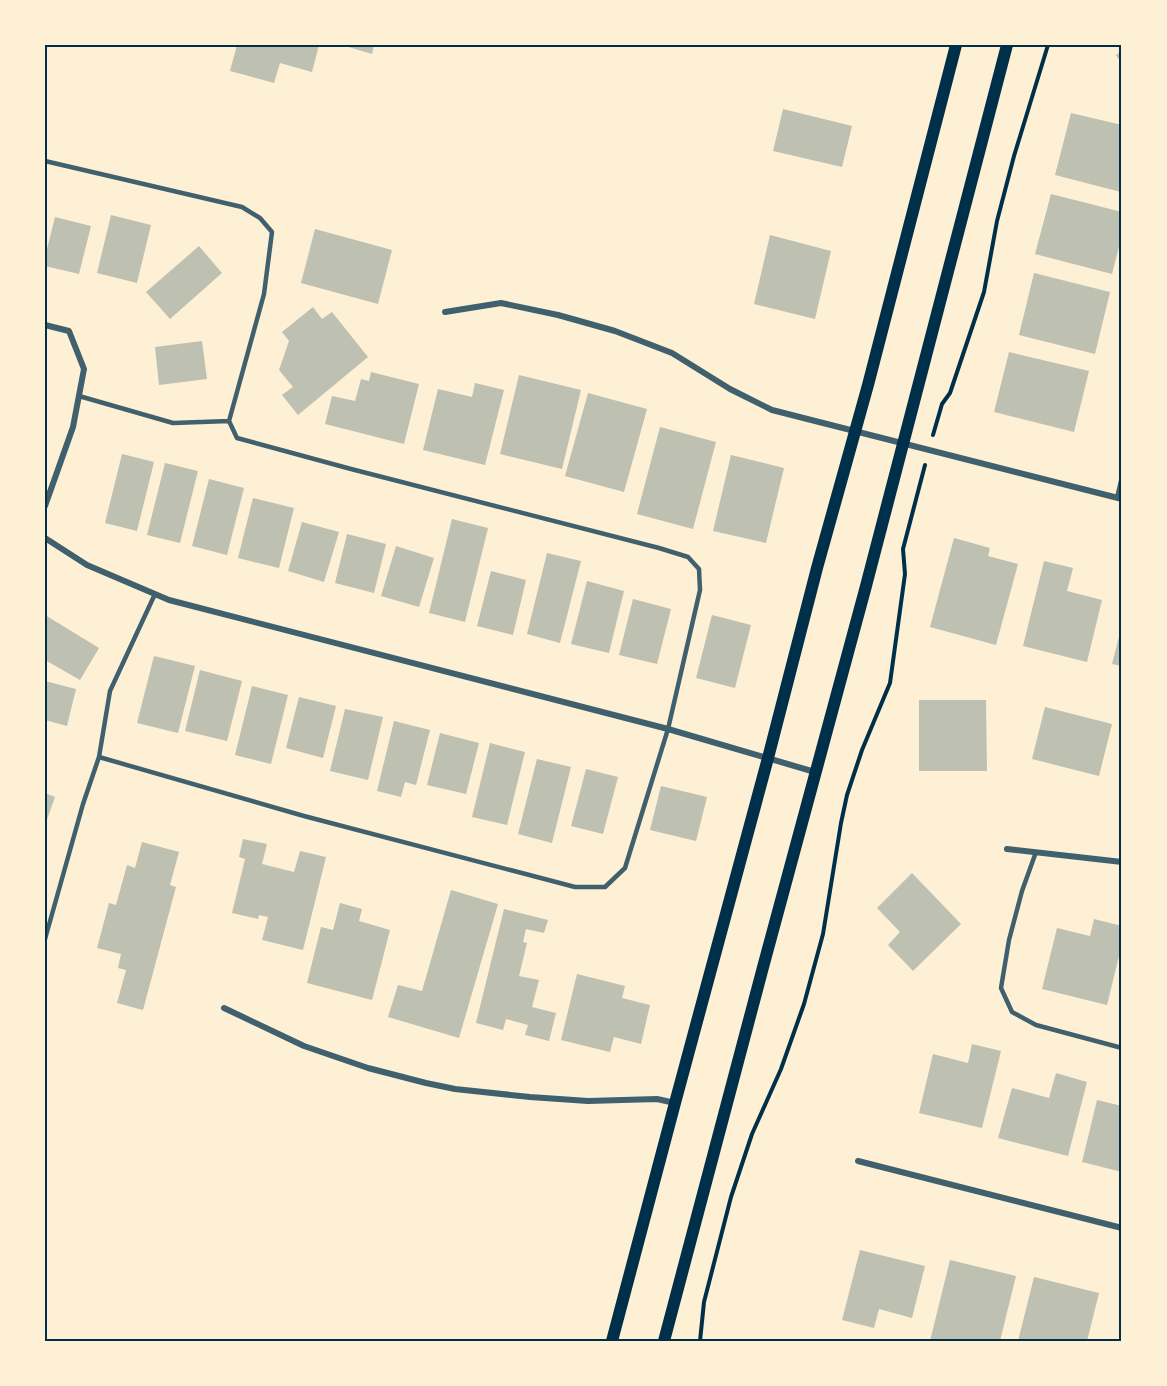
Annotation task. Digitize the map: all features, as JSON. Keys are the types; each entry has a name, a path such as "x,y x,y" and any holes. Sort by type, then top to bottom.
{"main road":[{"path":"612,1341 817,568 856,431 956,45"},
{"path":"664,1341 1007,45"}],"street":[{"path":"445,312 501,303 558,315 603,328 672,353 730,389 772,410 1120,498 1122,480"},
{"path":"45,325 69,331 84,369 73,427 45,506"},
{"path":"45,538 87,565 169,600 668,729 816,772"},
{"path":"1006,849 1122,862"},
{"path":"224,1008 304,1046 368,1068 426,1083 455,1089 530,1097 588,1101 657,1099 675,1103"},
{"path":"858,1161 1122,1228"}],"lane":[{"path":"45,161 242,207 261,218 272,232 264,294 229,421 237,438 659,548 688,557 699,569 700,590 668,729 625,868 605,887 575,887 304,816 99,758"},
{"path":"79,396 173,423 229,421"},
{"path":"45,939 83,804 99,758 110,691 155,594"},
{"path":"1036,852 1022,891 1009,940 1001,988 1012,1012 1036,1025 1122,1048"}],"path":[{"path":"942,404 950,393 984,292 1014,156 1048,45"},
{"path":"700,1341 704,1302 731,1197 752,1134 781,1069 804,1004 823,934 841,823 848,795 862,750 890,683 905,574 903,549 916,502"}],"building":[{"path":"237,45 319,45 312,72 280,63 274,83 230,71"},
{"path":"342,45 374,45 372,54"},
{"path":"1122,51 1122,64 1116,55"},
{"path":"783,109 852,126 842,167 773,151"},
{"path":"1071,113 1122,125 1121,192 1055,175"},
{"path":"1051,194 1122,212 1122,235 1112,274 1035,254"},
{"path":"111,215 151,225 137,283 97,273"},
{"path":"55,217 91,226 79,274 45,266"},
{"path":"315,229 392,250 378,304 301,283"},
{"path":"770,235 831,251 815,319 754,304"},
{"path":"199,246 222,273 170,319 146,292"},
{"path":"1034,273 1110,292 1095,354 1019,335"},
{"path":"313,307 322,319 332,312 368,357 298,415 282,395 293,387 279,370 289,341 282,332"},
{"path":"202,341 207,379 159,385 155,347"},
{"path":"1009,352 1089,371 1074,432 994,412"},
{"path":"371,372 419,384 404,444 325,424 332,396 355,401 361,379 369,381"},
{"path":"519,375 581,390 562,469 500,454"},
{"path":"475,383 504,390 485,465 423,450 438,389 472,397"},
{"path":"588,393 647,409 624,492 565,476"},
{"path":"660,427 716,442 693,529 637,514"},
{"path":"122,454 154,462 137,531 105,523"},
{"path":"731,455 784,468 766,543 713,531"},
{"path":"165,463 198,471 180,543 147,535"},
{"path":"209,479 244,488 227,555 192,546"},
{"path":"253,498 294,508 279,568 238,558"},
{"path":"452,519 488,528 465,622 429,613"},
{"path":"302,522 339,532 324,582 288,571"},
{"path":"347,534 386,544 374,593 335,583"},
{"path":"954,538 990,548 988,556 1018,564 996,645 930,627"},
{"path":"396,546 434,558 419,607 381,596"},
{"path":"547,553 581,561 560,643 527,634"},
{"path":"1044,561 1073,568 1067,591 1102,600 1087,662 1023,646"},
{"path":"491,571 526,580 513,635 477,626"},
{"path":"587,581 624,591 609,653 571,644"},
{"path":"633,599 671,609 657,664 619,655"},
{"path":"45,615 99,648 80,680 45,660"},
{"path":"712,615 751,625 735,688 696,678"},
{"path":"1122,629 1122,666 1112,664"},
{"path":"154,656 195,666 178,733 137,723"},
{"path":"200,670 242,681 227,741 185,731"},
{"path":"45,681 76,689 67,726 45,720"},
{"path":"252,686 288,695 271,764 235,755"},
{"path":"299,697 336,706 323,758 286,748"},
{"path":"919,700 986,700 987,771 919,771"},
{"path":"1045,707 1112,724 1099,776 1032,759"},
{"path":"345,709 383,717 368,780 330,771"},
{"path":"394,721 430,730 416,785 405,782 401,797 377,791"},
{"path":"440,733 479,743 466,794 427,785"},
{"path":"490,743 525,752 507,825 472,817"},
{"path":"537,759 571,767 552,843 518,834"},
{"path":"586,769 618,777 603,834 571,826"},
{"path":"661,786 707,797 696,841 650,830"},
{"path":"45,793 55,797 45,825"},
{"path":"243,839 267,844 262,864 294,872 300,851 326,857 303,950 262,940 268,917 259,915 258,919 232,913 245,859 239,857"},
{"path":"142,842 179,852 170,885 176,887 143,1010 117,1003 126,970 118,968 121,954 97,948 109,903 116,905 127,865 135,868"},
{"path":"912,873 961,924 913,971 888,945 900,932 877,908"},
{"path":"451,890 498,904 459,1038 388,1017 398,985 422,991"},
{"path":"340,903 362,909 359,921 390,930 372,1000 307,983 321,927 333,930"},
{"path":"504,909 548,920 544,933 526,929 523,942 527,943 519,976 539,980 532,1007 556,1013 549,1041 525,1035 528,1025 506,1019 503,1030 476,1023"},
{"path":"1094,919 1122,926 1122,944 1107,1005 1042,989 1057,928 1090,936"},
{"path":"577,974 625,986 622,998 650,1005 641,1044 614,1037 610,1052 561,1040"},
{"path":"972,1044 1001,1051 982,1128 919,1113 933,1054 968,1063"},
{"path":"1056,1073 1087,1082 1068,1156 998,1138 1012,1088 1049,1098"},
{"path":"1097,1100 1122,1106 1122,1172 1082,1162"},
{"path":"860,1250 925,1266 912,1318 879,1309 874,1328 842,1320"},
{"path":"950,1260 1016,1276 1000,1341 930,1341"},
{"path":"1034,1277 1099,1293 1087,1341 1018,1341"}]}
